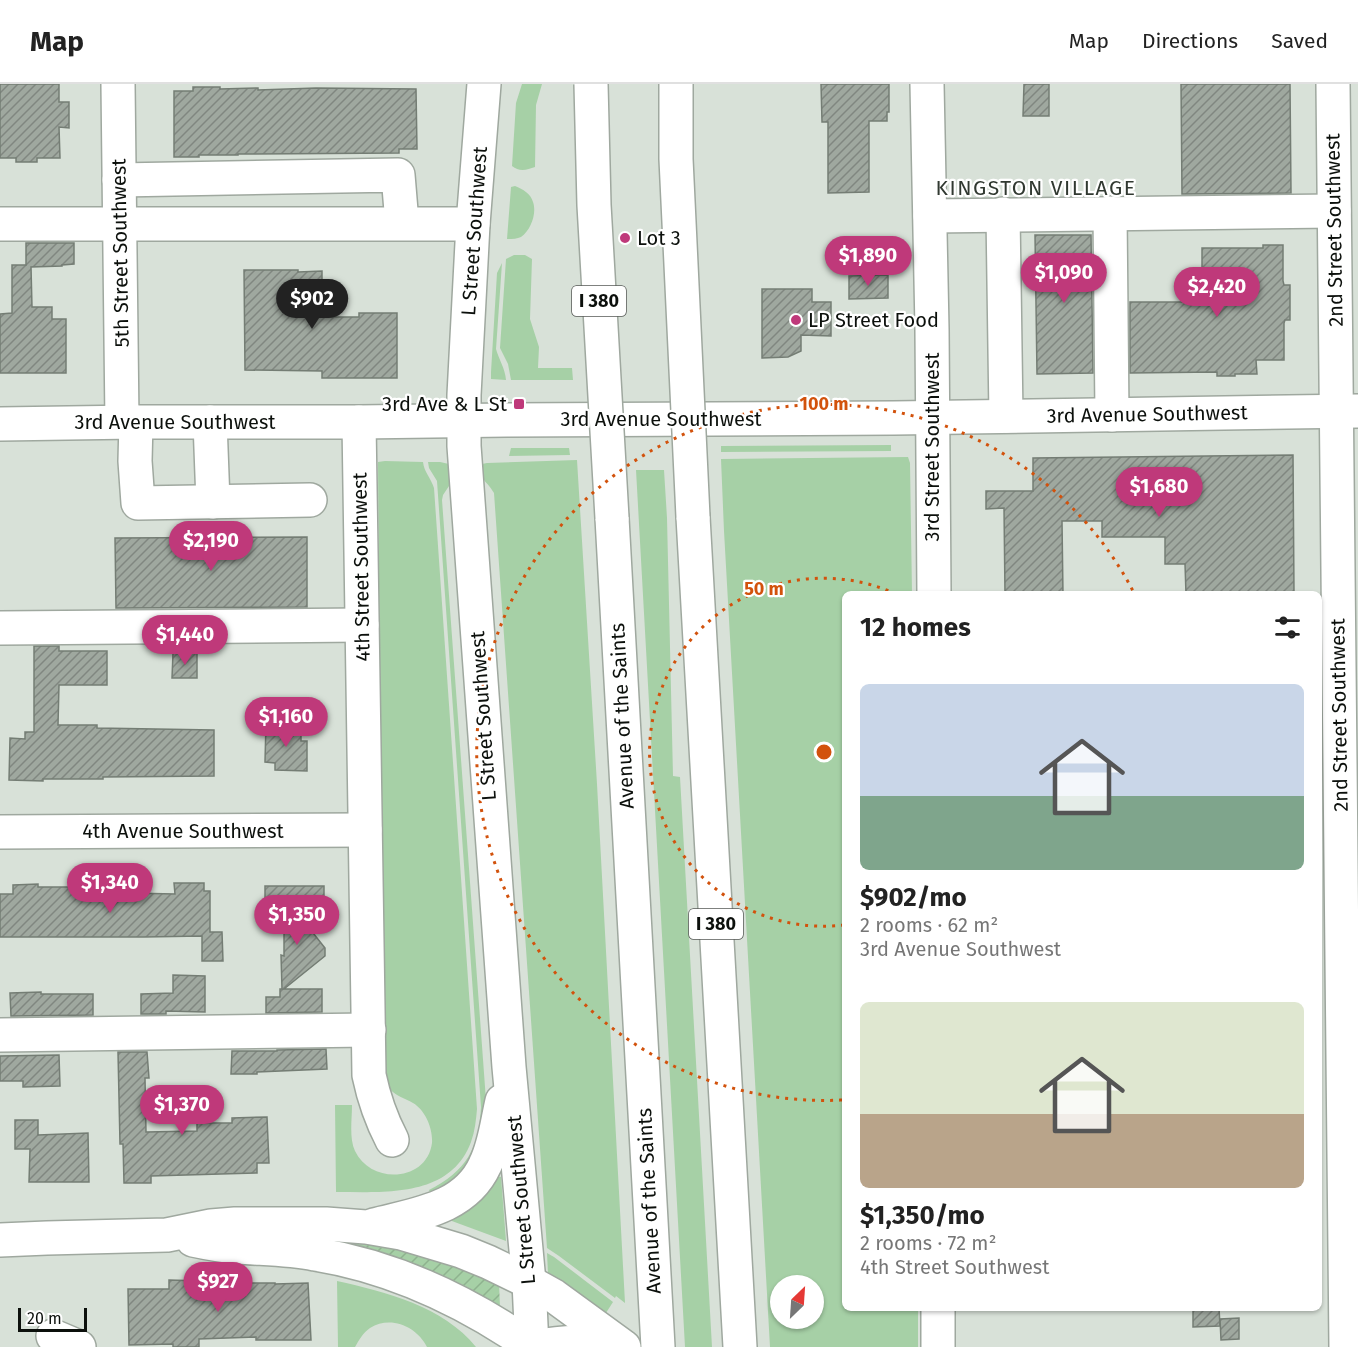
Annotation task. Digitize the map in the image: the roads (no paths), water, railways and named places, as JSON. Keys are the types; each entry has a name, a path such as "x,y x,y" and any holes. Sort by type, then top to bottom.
{"main road":[{"name":"5th Street Southwest","path":"118,84 119,223 129,422 138,503 213,502"},
{"name":"L Street Southwest","path":"484,84 473,224 464,420 466,486 509,1067 530,1282 532,1347"},
{"name":"Avenue of the Saints","path":"591,84 594,205 658,1347"},
{"name":"I 380","path":"676,84 676,171 693,517 740,1339"},
{"name":"3rd Street Southwest","path":"927,84 933,591"},
{"name":"2nd Street Southwest","path":"1333,84 1334,211 1346,281 1348,538 1328,616 1339,815 1330,1021 1346,1347"},
{"path":"118,180 398,175 402,223"},
{"path":"930,216 1110,213 1145,205 1334,211"},
{"path":"1110,213 1112,415"},
{"path":"1003,214 1006,416"},
{"path":"0,224 473,224"},
{"name":"3rd Avenue Southwest","path":"0,424 932,417 1347,411"},
{"path":"210,422 213,502 310,500"},
{"name":"4th Street Southwest","path":"359,422 369,1075 382,1121 392,1140"},
{"path":"0,628 362,625"},
{"name":"4th Avenue Southwest","path":"0,832 365,830"},
{"path":"0,1035 369,1030"},
{"path":"366,1227 446,1205 471,1186 483,1170 491,1149 509,1067"},
{"path":"0,1240 167,1235 235,1224 326,1224 401,1233 452,1248 530,1282 554,1296 624,1347"},
{"path":"167,1235 235,1247 313,1253 381,1269 444,1294 503,1327 532,1347 579,1341 599,1342 619,1347"},
{"path":"938,1311 938,1347"}],"place":[{"name":"Lot 3","path":"625,238"},
{"name":"LP Street Food","path":"796,320"},
{"name":"3rd Ave & L St","path":"519,404"}],"district":[{"name":"KINGSTON VILLAGE","path":"1036,188"}]}
